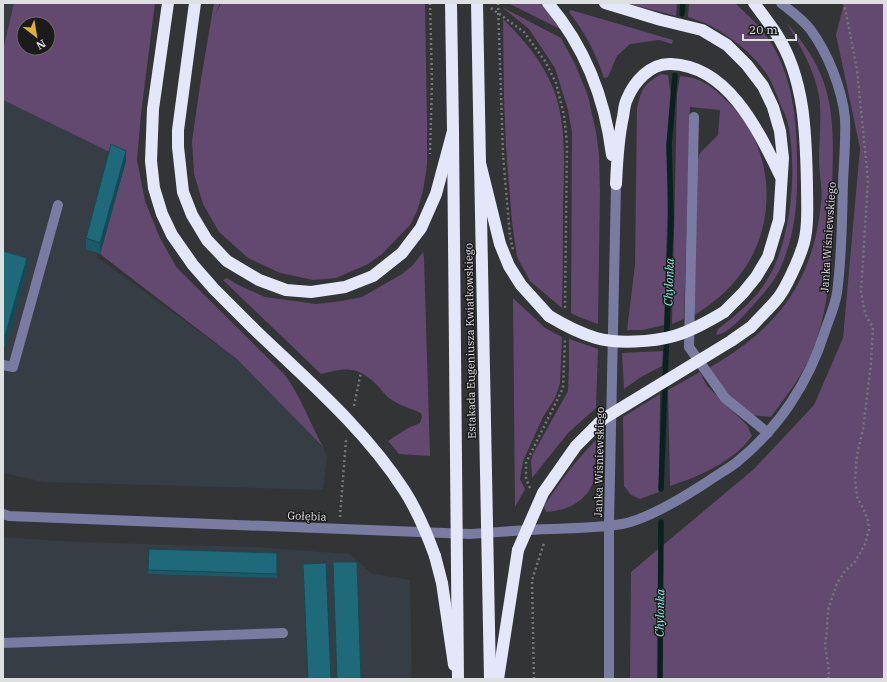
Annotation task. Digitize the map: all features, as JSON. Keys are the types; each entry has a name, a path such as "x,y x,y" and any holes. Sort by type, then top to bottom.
{"highway":[{"path":"168,3 153,109 151,161 154,188 162,214 172,235 193,265 214,289 355,428 382,460 405,491 428,538 442,583 457,679"},
{"path":"195,3 178,130 178,147 183,192 192,215 207,240 228,261 259,280 286,290 312,292 345,287 373,276 402,253 421,228 436,194 452,131"},
{"name":"Estakada Eugeniusza Kwiatkowskiego","path":"450,3 457,679"},
{"path":"548,3 573,36 585,59 597,88 609,132 616,184"},
{"path":"480,164 500,244 509,266 521,285 549,316 568,328 596,338 613,341 642,341 674,336 698,326 724,312 743,293 768,257 779,220 783,158 780,131 773,107 763,86 747,65 727,45 702,30 661,20 605,3"},
{"path":"498,679 518,550 543,493 576,446 603,419 731,341 751,327 779,297 803,248 807,220 806,155 803,110 797,82 789,59 778,36 754,3"},
{"name":"Estakada Eugeniusza Kwiatkowskiego","path":"482,4 480,164 490,679"},
{"path":"616,184 619,138 626,100 637,81 649,70 663,63 680,64 695,68 714,78 726,89 740,105 764,142 782,178"}],"street":[{"name":"Janka Wiśniewskiego","path":"609,525 622,524 636,520 656,511 694,491 737,462 768,433 788,408 808,374 823,338 837,295 841,248 845,117 839,86 828,58 810,30 795,14 781,3"},
{"path":"694,117 689,347 725,398 768,433"},
{"name":"Janka Wiśniewskiego","path":"609,679 609,525 616,184"},
{"path":"3,365 13,367 58,205"},
{"name":"Gołębia","path":"3,514 9,516 470,534 592,528 609,525"},
{"path":"3,643 283,633"}],"path":[{"path":"430,3 432,82 430,159"},
{"path":"498,3 504,163 510,236 513,250"},
{"path":"828,679 829,671 825,645 828,610 837,583 845,571 855,562 865,544 870,529 857,496 855,479 857,455 863,429 871,363 873,327 865,314 861,292 868,180 857,70 844,3"},
{"path":"482,4 496,10 524,32 545,61 556,83 564,115 567,144 565,312"},
{"path":"532,494 526,479 526,464 563,388 565,335"},
{"path":"353,408 361,372"},
{"path":"340,529 345,444 347,437"},
{"path":"534,679 532,580 544,541"}],"shaded area":[{"path":"3,3 14,3 3,50"},
{"path":"14,3 155,3 141,114 137,160 145,201 160,238 177,268 285,375 301,401 323,447 238,360 100,254 126,160 3,100 3,50"},
{"path":"214,3 220,3 215,15 221,3 425,3 427,165 423,191 417,211 410,225 382,254 368,264 336,278 313,280 280,273 248,258 219,232 203,204 194,174 192,141"},
{"path":"508,3 541,3 562,30"},
{"path":"626,3 677,3 676,16"},
{"path":"689,3 735,3 762,30 770,41 784,68 792,98 796,129 797,174 795,216 790,243 780,269 772,283 742,317 732,327 721,334 716,335 718,329 738,313 757,294 767,280 775,264 782,245 787,224 792,180 792,159 787,120 768,76 750,54 735,42 703,22 688,17"},
{"path":"844,3 884,3 884,679 630,679 631,572 754,469 814,405 843,338 860,148 836,35"},
{"path":"502,7 561,38 575,64 588,96 599,154 600,191 598,324 571,313 572,132 568,110 555,68 529,29"},
{"path":"571,10 673,40 672,44 659,40 630,44 617,56 608,77 604,78 590,44 569,12"},
{"path":"503,19 523,40 540,62 549,79 559,109 564,141 562,308 530,281 517,257 512,222 506,147"},
{"path":"786,22 805,46 819,70 829,101 833,151 831,250 828,290 820,330 813,350 800,376 771,417 751,415 728,395 709,368 733,353 754,337 772,320 788,301 800,280 810,257 817,231 821,198 819,160 819,96 810,67"},
{"path":"661,74 668,75 671,95 664,325 643,330 627,330 635,265 637,108 644,88 650,81"},
{"path":"680,76 702,81 707,84 729,103 744,121 755,141 763,162 766,185 766,208 762,231 754,252 742,272 720,297 693,316 697,161 700,153 718,135 720,110 690,107 684,319 672,324 677,94"},
{"path":"3,100 127,160 97,257 238,360 323,447 327,457 323,490 44,482 3,473"},
{"path":"423,252 430,456 399,454 388,441 408,428 420,423 422,417 421,413 400,405 387,396 369,378 356,371 337,370 321,374 223,280 227,278 238,285 265,297 316,304 342,301 362,297 402,274 413,265"},
{"path":"513,298 545,328 562,337 560,383 555,398 543,417 523,461 520,479 525,489 515,507"},
{"path":"569,339 598,349 596,408 568,433 532,478 531,461 533,454 568,391"},
{"path":"663,351 662,366 641,377 624,389 622,353"},
{"path":"700,372 707,386 747,425 752,436 726,461 693,478 670,486 668,390"},
{"path":"660,394 659,492 640,499 631,495 624,486 623,417"},
{"path":"596,440 595,475 593,483 585,496 574,505 567,508 546,512 544,506 556,488 575,463"},
{"path":"3,537 76,542 255,547 350,554 371,573 410,580 412,679 3,679"}],"building":[{"path":"111,144 126,151 100,243 86,238"},
{"path":"3,251 27,258 5,336 3,335"},
{"path":"149,549 277,553 277,574 148,570"},
{"path":"333,562 357,562 361,679 337,679"},
{"path":"326,563 331,679 308,679 303,564"}],"waterway":[{"name":"Chylonka","path":"682,14 683,3"},
{"name":"Chylonka","path":"661,489 671,219 669,145 675,75"},
{"name":"Chylonka","path":"660,679 661,522"}]}
